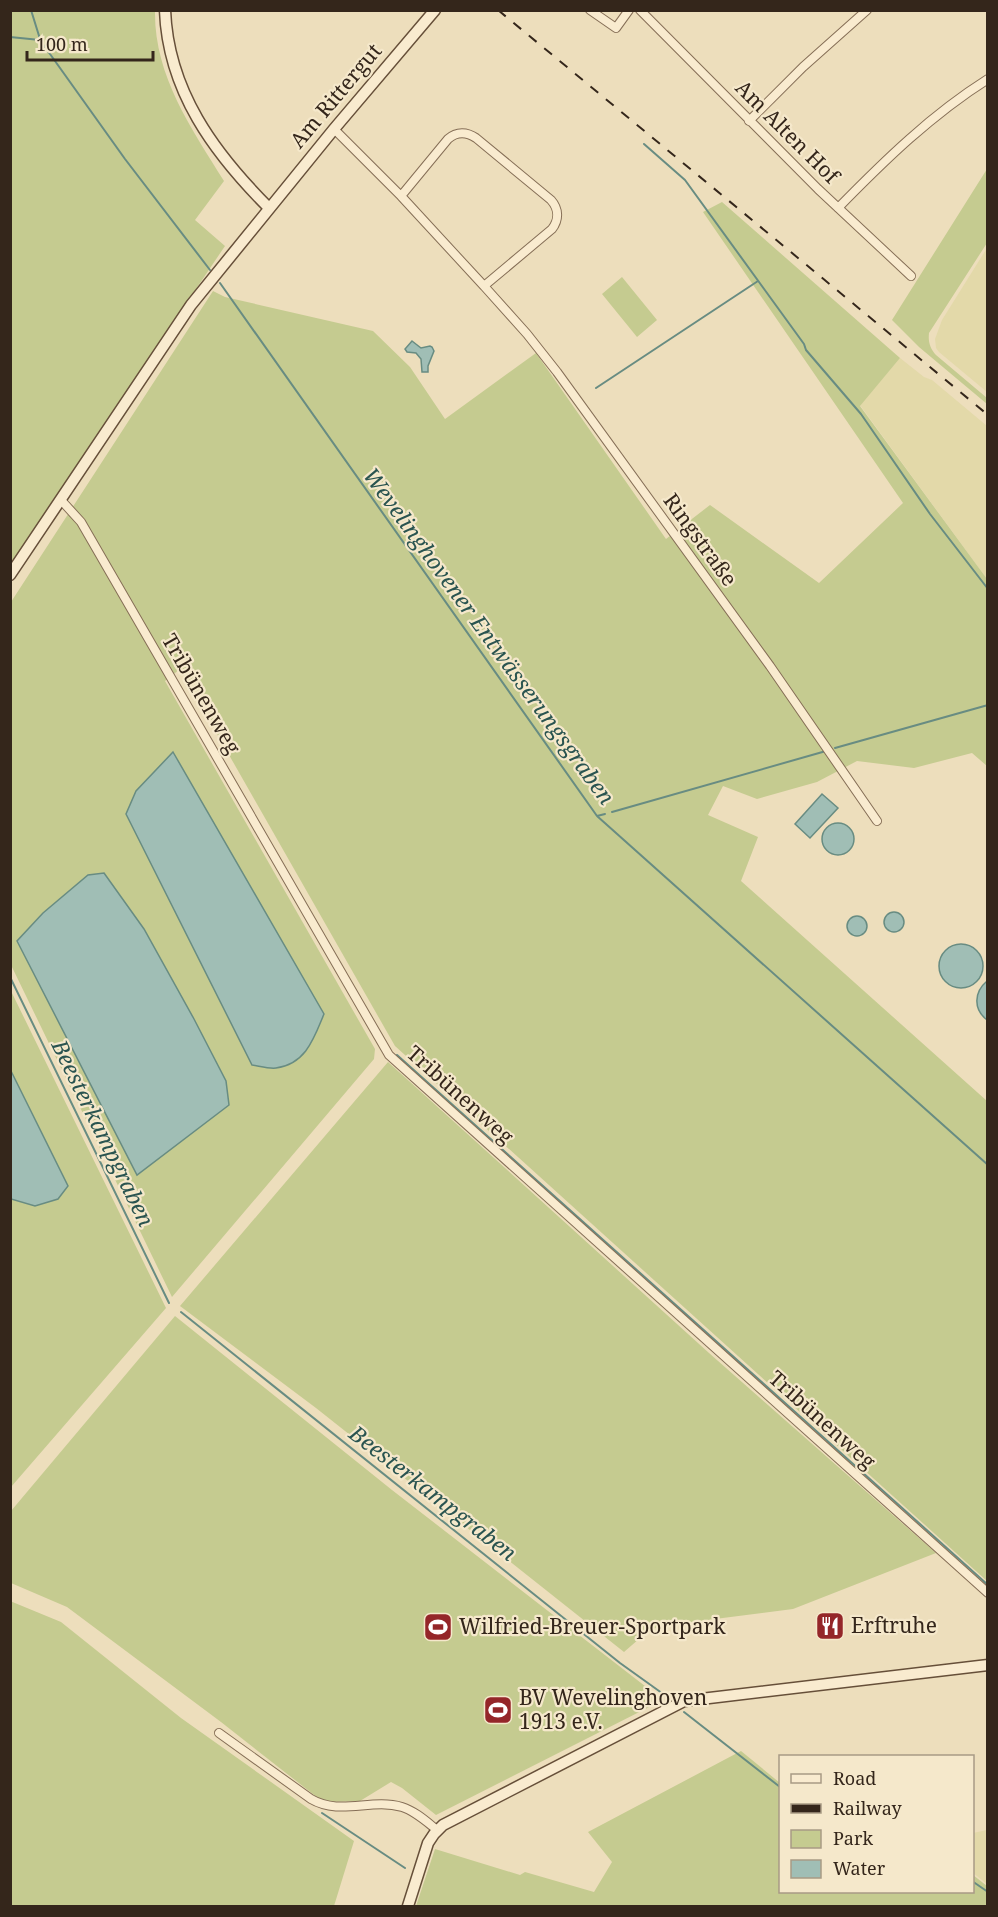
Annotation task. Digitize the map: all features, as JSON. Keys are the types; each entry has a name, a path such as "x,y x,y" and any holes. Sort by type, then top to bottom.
{"street":[{"path":"165,10 171,58 197,119 218,153 269,208"},
{"name":"Am Rittergut","path":"10,575 184,315 334,129 435,10"},
{"path":"590,10 616,28 629,10"},
{"name":"Am Alten Hof","path":"640,10 749,121 911,276"},
{"path":"749,121 803,67 867,10"},
{"path":"838,208 919,130 951,103 987,79"},
{"name":"Ringstraße","path":"334,129 401,196 484,286 557,372 770,666 877,821"},
{"path":"401,196 448,139 455,134 462,133 476,138 554,203 558,214 552,229 484,286"},
{"name":"Tribünenweg","path":"62,500 81,522 389,1055 987,1593"},
{"path":"408,1906 427,1845 437,1830 462,1814 684,1701 987,1665"},
{"path":"219,1733 322,1804 334,1807 397,1806 406,1809 437,1830"}],"shaded area":[{"path":"987,248 987,392 939,352 935,339 942,320"},
{"path":"900,358 924,377 932,380 987,426 987,579 860,405"},
{"path":"988,1830 987,1884 974,1874 974,1833"}],"green space":[{"path":"11,11 155,11 156,35 168,79 187,121 224,181 195,220 225,246 11,563"},
{"path":"987,169 987,243 929,336 930,345 936,355 987,398 987,404 919,347 892,320"},
{"path":"722,202 900,358 860,406 987,579 987,766 972,753 914,768 857,761 817,782 757,799 723,786 708,815 758,837 741,881 987,1101 987,1581 395,1046 180,669 165,681 375,1049 374,1059 172,1297 11,965 11,602 213,291 225,297 373,331 410,367 445,419 536,353 666,539 710,505 819,583 903,503 703,212","holes":["103,873 144,929 226,1081 229,1105 138,1174 17,941 43,913 88,875"]},
{"path":"622,277 657,320 637,337 602,294"},
{"path":"10,989 166,1308 11,1487 11,1199 35,1206 68,1186 11,1071"},
{"path":"388,1062 709,1353 936,1553 793,1609 660,1626 647,1632 624,1652 316,1408 180,1306"},
{"path":"175,1316 392,1490 663,1700 436,1815 391,1782 360,1801 323,1802 221,1722 67,1607 11,1583 11,1511"},
{"path":"10,1601 61,1622 181,1718 354,1841 334,1906 11,1906"},
{"path":"741,1751 779,1782 779,1893 974,1893 974,1876 987,1886 987,1906 416,1906 435,1849 520,1875 525,1872 594,1892 612,1862 588,1832"}],"water":[{"path":"412,341 421,348 432,347 434,351 428,372 422,372 421,359 416,353 407,352 405,349"},
{"path":"173,752 324,1014 308,1048 295,1061 286,1066 267,1068 252,1065 126,814 136,791"},
{"path":"822,794 838,808 810,838 795,824"},
{"path":"838,823 849,828 854,839 849,850 838,855 827,850 822,839 827,828"},
{"path":"104,873 144,929 194,1019 226,1081 229,1105 137,1175 17,941 43,913 88,875"},
{"path":"894,912 901,915 904,922 901,929 894,932 887,929 884,922 887,915"},
{"path":"857,916 864,919 867,926 864,933 857,936 850,933 847,926 850,919"},
{"path":"961,944 970,945 977,950 982,957 982,975 977,982 970,987 961,988 952,987 945,982 940,975 939,966 940,957 945,950 952,945"},
{"path":"987,981 987,1020 979,1011 977,1000 980,990"},
{"path":"11,1071 68,1186 58,1199 35,1206 11,1199"}],"waterway":[{"path":"31,10 40,39"},
{"name":"Wevelinghovener Entwässerungsgraben","path":"10,37 40,40 125,159 210,270"},
{"path":"644,144 685,180 804,344 806,350 861,414 930,514 988,589"},
{"path":"596,388 758,281"},
{"name":"Wevelinghovener Entwässerungsgraben","path":"220,283 597,816 988,1165"},
{"path":"835,748 988,705"},
{"path":"612,812 826,751"},
{"name":"Wevelinghovener Entwässerungsgraben","path":"597,816 605,814"},
{"name":"Beesterkampgraben","path":"10,977 169,1303"},
{"path":"397,1055 988,1585"},
{"name":"Beesterkampgraben","path":"181,1312 620,1663 666,1696"},
{"name":"Beesterkampgraben","path":"684,1712 779,1786"},
{"path":"322,1813 405,1868"},
{"name":"Beesterkampgraben","path":"974,1882 988,1892"}],"railway":[{"path":"498,10 988,415"}],"place":[{"name":"Erftruhe","path":"830,1626"},
{"name":"Wilfried-Breuer-Sportpark","path":"438,1627"},
{"name":"BV Wevelinghoven 1913 e.V.","path":"498,1710"}]}
